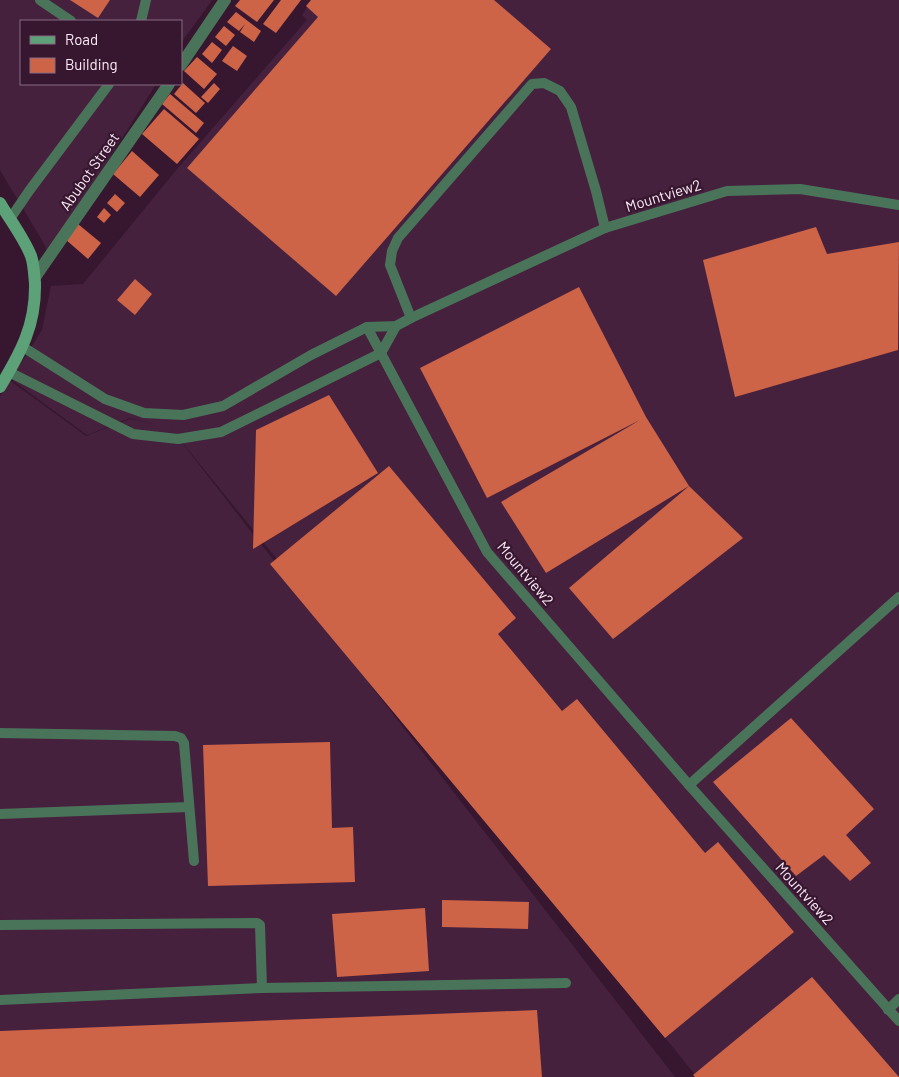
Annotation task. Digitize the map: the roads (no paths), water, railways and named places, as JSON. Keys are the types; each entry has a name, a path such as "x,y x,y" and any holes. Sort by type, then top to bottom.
{"main road":[{"path":"0,203 31,257 35,303 30,329 23,347 0,387"}],"street":[{"path":"182,64 226,0"},
{"name":"Abubot Street","path":"34,277 168,85"}],"lane":[{"path":"40,0 70,20"},
{"path":"141,20 146,0"},
{"path":"411,318 390,265 392,251 398,238 532,84 544,83 560,91 571,107 605,228"},
{"path":"10,219 108,85"},
{"name":"Mountview2","path":"396,326 605,228 727,191 800,189 899,206"},
{"path":"23,347 105,399 144,413 183,415 223,406 311,355 367,327 396,326"},
{"path":"9,372 133,434 178,439 221,432 381,353 396,326"},
{"name":"Mountview2","path":"367,327 487,552 689,785 899,1021"},
{"path":"689,785 899,597"},
{"path":"0,733 176,736 181,738 184,743 194,861"},
{"path":"0,814 190,807"},
{"path":"0,925 259,923 262,988"},
{"path":"0,1000 262,988 566,983"},
{"path":"888,1010 899,1000"}]}
